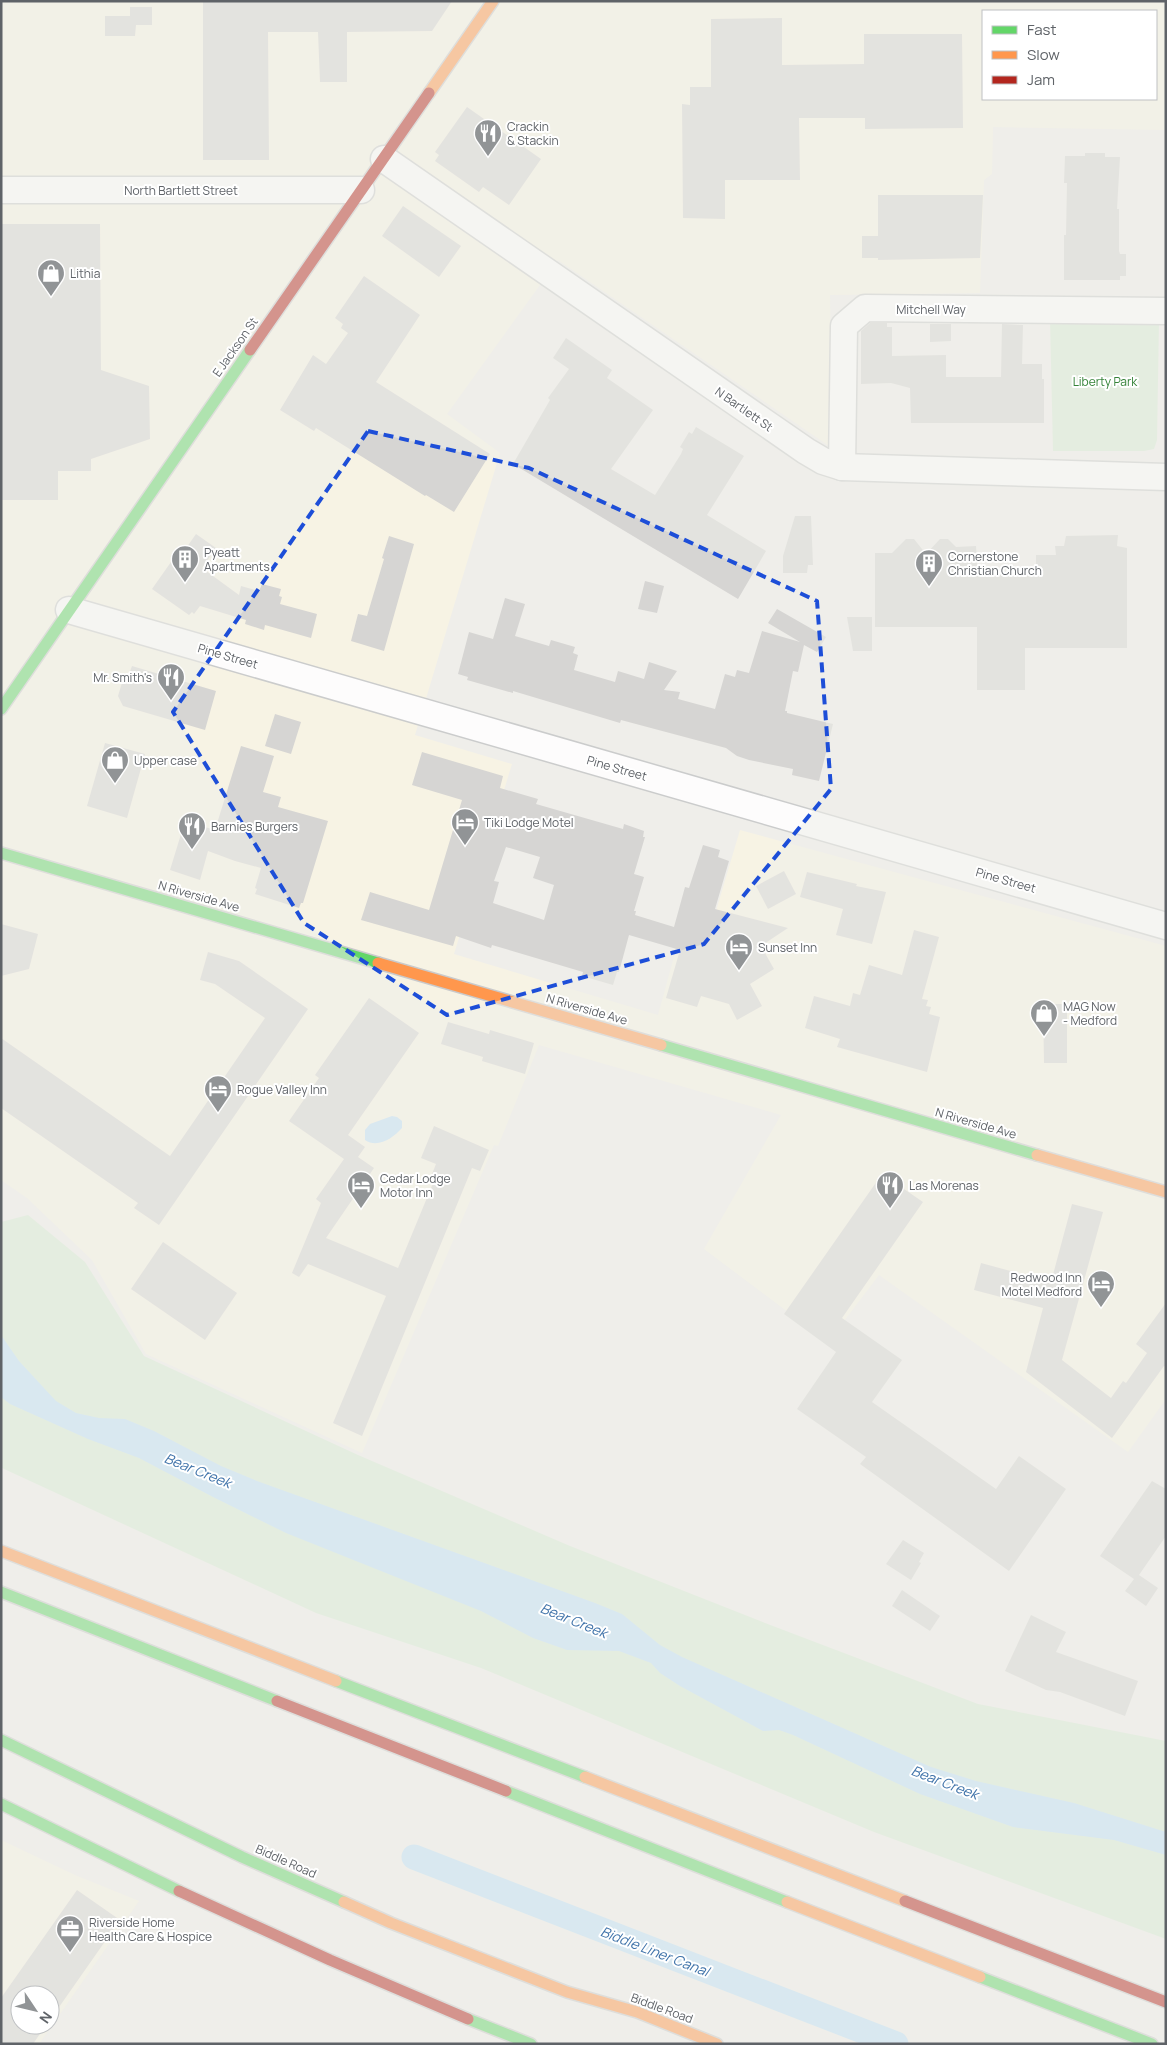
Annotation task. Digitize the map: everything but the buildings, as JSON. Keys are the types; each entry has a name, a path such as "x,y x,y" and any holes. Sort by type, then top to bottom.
{"main road":[{"name":"E Jackson St","path":"1,709 493,1"},
{"name":"N Riverside Ave","path":"1,853 1166,1192"},
{"path":"1,1551 1166,2002"},
{"path":"1,1592 814,1913 1152,2044"},
{"name":"Biddle Road","path":"1,1740 242,1856 382,1919 567,1992 618,2018"},
{"path":"1,1804 222,1911 337,1964 459,2016 532,2044"},
{"name":"Biddle Road","path":"567,1992 637,2012 717,2044"}],"street":[{"name":"N Bartlett St","path":"384,159 806,452 823,461 842,467 1166,477"},
{"name":"North Bartlett Street","path":"1,190 361,190"},
{"name":"Mitchell Way","path":"842,467 844,326 865,308 1166,311"},
{"name":"Pine Street","path":"69,610 1166,926"}],"highlighted area":[{"path":"368,431 529,468 817,601 831,789 704,944 447,1015 304,923 173,712"}],"shaded area":[{"path":"1,1 1166,1 1166,130 993,127 992,174 984,180 980,293 830,295 832,448 558,260 447,414 500,453 415,735 512,764 454,954 658,1015 683,924 710,931 740,830 1166,946 1166,1399 1128,1452 879,1275 828,1342 704,1249 781,1115 539,1045 498,1146 494,1145 362,1453 146,1354 92,1260 27,1198 1,1180"},
{"path":"1,1840 75,1875 139,1901 60,2014 60,1985 10,1985 10,2035 45,2035 39,2044 1,2044"}],"green space":[{"name":"Liberty Park","path":"1050,319 1159,321 1157,440 1154,449 1144,451 1053,451"},
{"path":"28,1215 85,1262 144,1356 358,1455 570,1546 978,1704 1166,1741 1166,1939 874,1832 481,1668 316,1613 2,1468 1,1222"}],"water":[{"path":"392,1116 402,1121 402,1128 399,1131 380,1143 365,1140 365,1130 370,1124"},
{"name":"Bear Creek","path":"1,1335 19,1361 56,1401 76,1413 99,1418 125,1419 154,1431 221,1466 257,1481 622,1614 660,1645 682,1657 931,1767 976,1781 1074,1803 1166,1832 1166,1855 1114,1840 1013,1827 920,1794 793,1735 779,1730 763,1731 680,1686 660,1673 651,1663 619,1651 567,1650 533,1638 481,1611 286,1533 139,1458 88,1439 10,1404 1,1397"}],"waterway":[{"name":"Biddle Liner Canal","path":"414,1857 896,2044"}],"traffic: fast":[{"path":"1,709 250,350"},
{"path":"1,853 378,963"},
{"path":"661,1045 1037,1155"},
{"path":"1,1592 277,1701"},
{"path":"336,1681 585,1777"},
{"path":"1,1740 242,1857 344,1902"},
{"path":"506,1791 787,1902"},
{"path":"1,1804 179,1891"},
{"path":"980,1977 1152,2044"},
{"path":"468,2019 531,2044"}],"traffic: slow":[{"path":"429,93 493,1"},
{"path":"378,963 661,1045"},
{"path":"1037,1155 1166,1192"},
{"path":"1,1551 336,1681"},
{"path":"585,1777 905,1901"},
{"path":"344,1902 391,1923 567,1992 637,2012 717,2044"},
{"path":"787,1902 980,1977"}],"traffic: jam":[{"path":"250,350 429,93"},
{"path":"277,1701 506,1791"},
{"path":"179,1891 330,1960 468,2019"},
{"path":"905,1901 1166,2002"}],"place":[{"name":"Crackin & Stackin","path":"488,157"},
{"name":"Lithia","path":"51,297"},
{"name":"Pyeatt Apartments","path":"185,583"},
{"name":"Cornerstone Christian Church","path":"929,587"},
{"name":"Mr. Smith's","path":"171,701"},
{"name":"Upper case","path":"115,784"},
{"name":"Tiki Lodge Motel","path":"465,846"},
{"name":"Barnies Burgers","path":"192,850"},
{"name":"Sunset Inn","path":"739,971"},
{"name":"MAG Now - Medford","path":"1044,1037"},
{"name":"Rogue Valley Inn","path":"218,1113"},
{"name":"Cedar Lodge Motor Inn","path":"361,1209"},
{"name":"Las Morenas","path":"890,1209"},
{"name":"Redwood Inn Motel Medford","path":"1101,1308"},
{"name":"Riverside Home Health Care & Hospice","path":"70,1953"}]}
